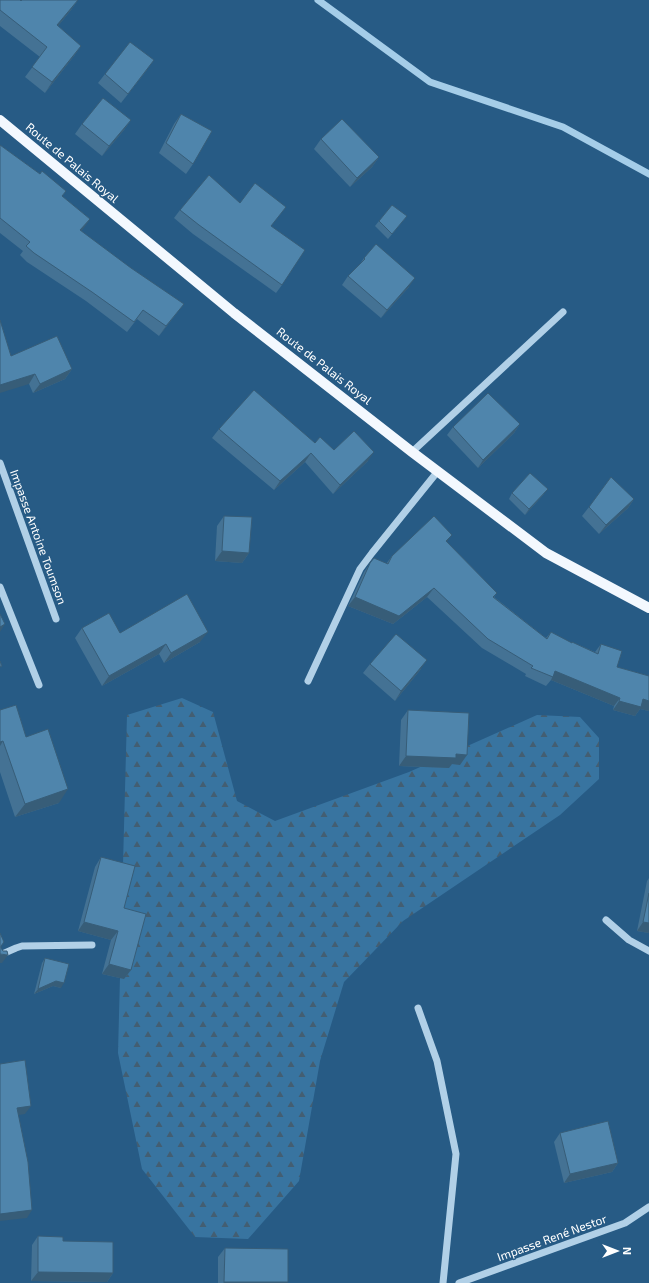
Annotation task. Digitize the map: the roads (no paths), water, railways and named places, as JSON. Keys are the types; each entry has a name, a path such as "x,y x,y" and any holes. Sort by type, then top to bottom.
{"main road":[{"name":"Route de Palais Royal","path":"0,120 234,313 412,452 546,553 649,608"}],"street":[{"path":"412,452 563,312"},
{"name":"Impasse Antoine Toumson","path":"0,463 56,619"},
{"path":"308,682 360,569 438,471"},
{"path":"0,587 39,684"},
{"path":"606,920 629,940 649,952"},
{"path":"0,955 22,946 92,945"},
{"path":"418,1008 437,1061 456,1154 443,1283"},
{"name":"Impasse René Nestor","path":"459,1283 625,1223 649,1207"}],"waterway":[{"path":"318,0 430,82 563,127 649,174"}]}
